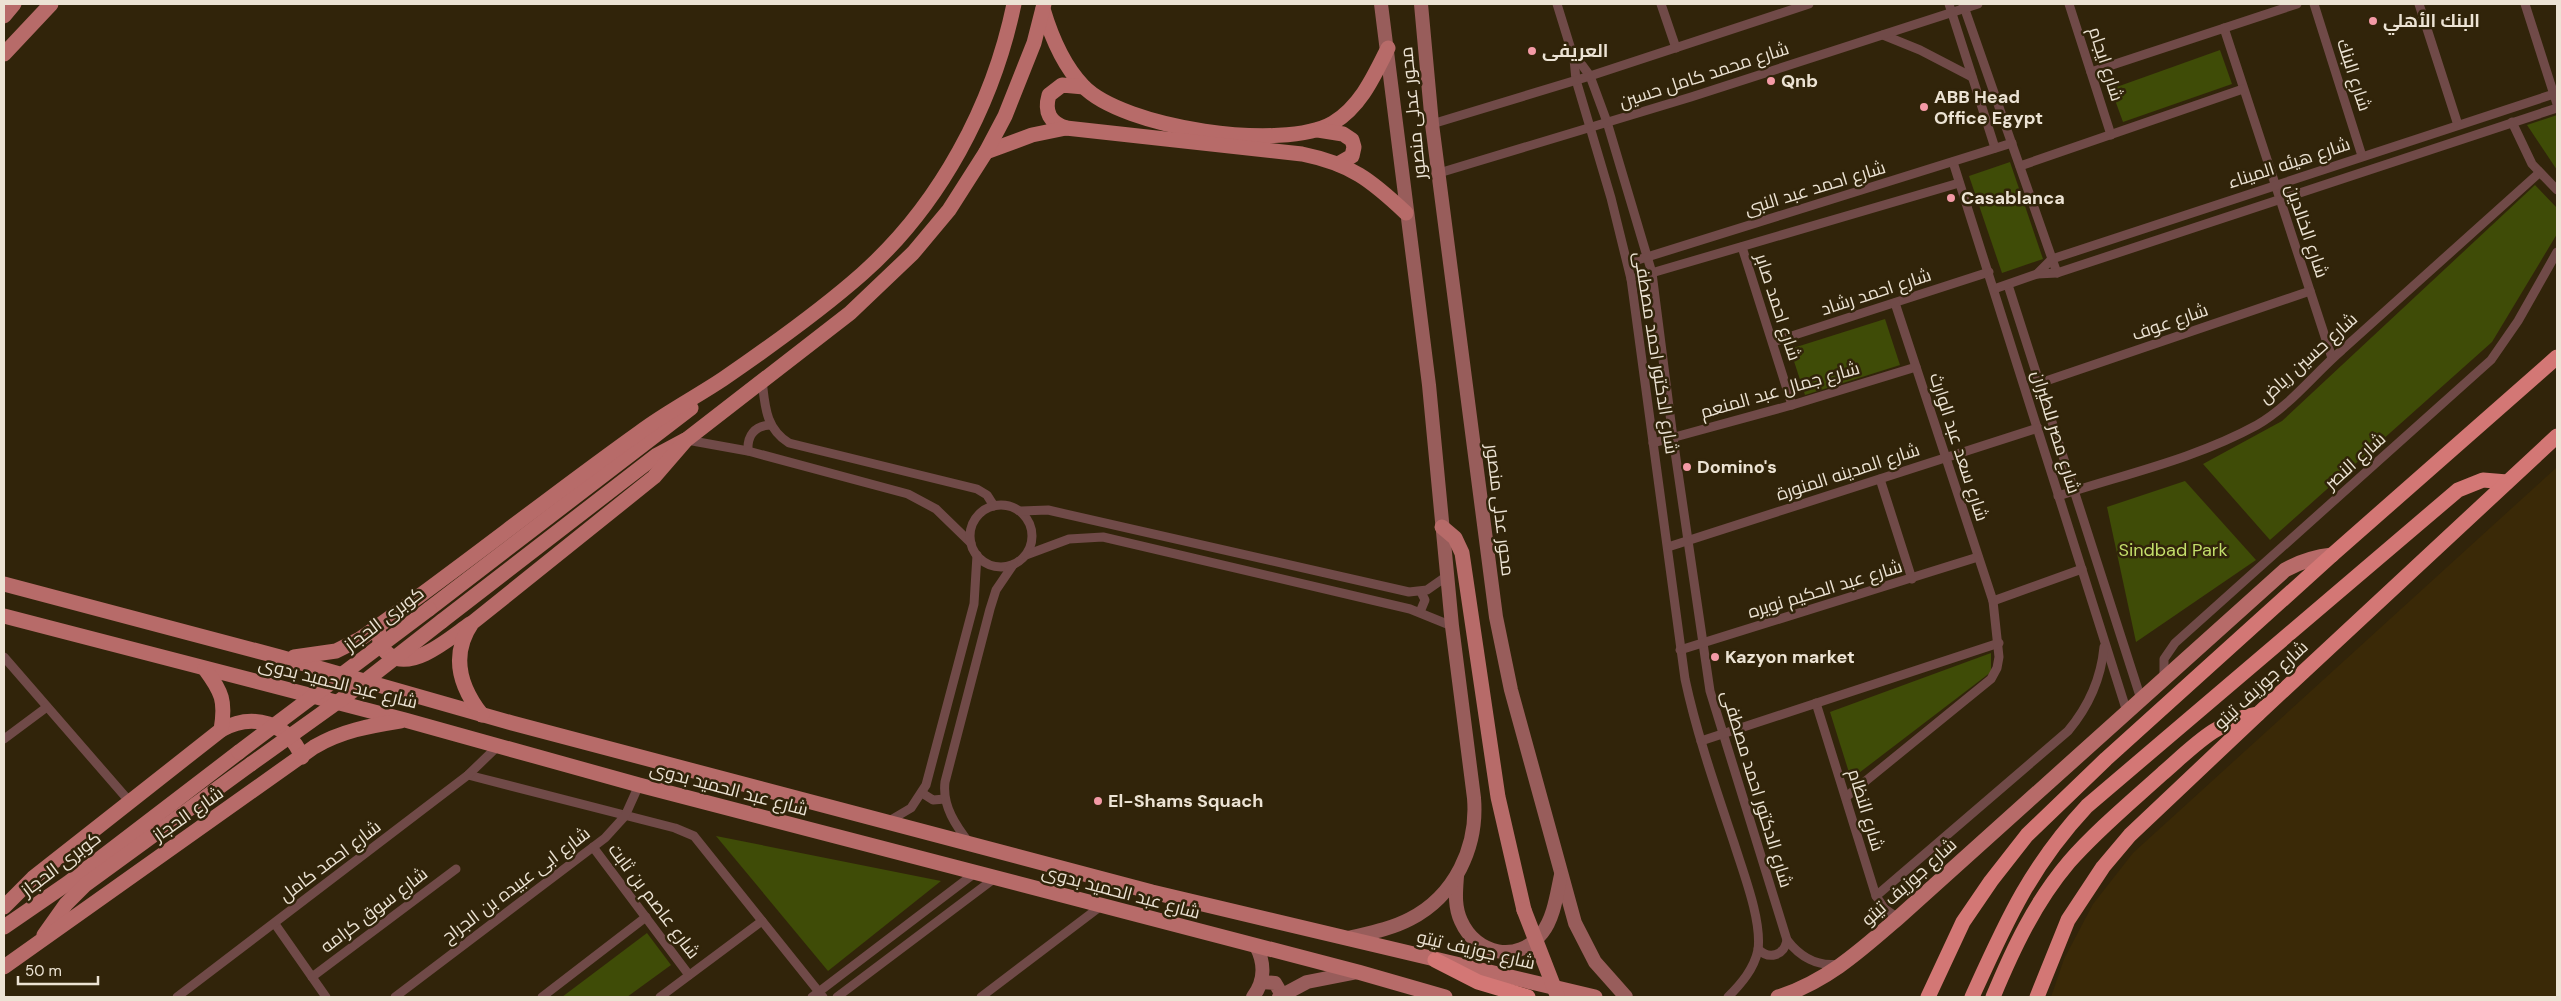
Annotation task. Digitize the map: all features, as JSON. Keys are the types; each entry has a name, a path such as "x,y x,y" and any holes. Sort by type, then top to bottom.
{"highway":[{"path":"1928,997 1963,922 1991,881 2027,835 2066,796 2332,555 2557,357"},
{"name":"شارع جوزيف تيتو","path":"2037,997 2068,920 2102,867 2130,835 2557,436"},
{"path":"1972,997 2022,892 2054,844 2087,806 2458,490 2483,480 2507,482"},
{"path":"1994,997 2024,928 2069,862 2119,813 2206,736 2225,723 2258,714"},
{"path":"1434,960 1465,978 1511,994 1528,997"}],"main road":[{"path":"4,16 14,4"},
{"path":"4,54 51,4"},
{"path":"280,657 308,657 336,651 381,624 639,432 709,388 776,342 863,273 903,232 936,186 970,129 996,69 1014,4"},
{"name":"محور عدلى منصور","path":"1348,938 1388,929 1411,919 1434,902 1457,876 1471,846 1475,810 1452,626 1428,376 1406,214 1388,48 1381,4"},
{"name":"محور عدلى منصور","path":"1420,4 1432,124 1496,617 1511,690 1575,923 1587,949 1604,974 1626,997"},
{"path":"381,624 379,638 384,649 393,657 405,660 417,658 472,623 654,477 686,440 850,313 893,274 949,210 986,152 1006,116 1024,73 1043,6"},
{"path":"1043,6 1055,42 1084,87 1104,101 1126,110 1192,129 1248,134 1293,134 1318,130 1342,134 1352,140 1354,147 1352,156 1338,164"},
{"path":"1318,130 1343,116 1360,98 1388,48"},
{"path":"1084,87 1062,84 1049,95 1047,112 1058,125 1066,128 1302,154 1338,164 1368,179 1406,214"},
{"path":"986,152 1032,135 1066,128"},
{"name":"كوبرى الحجاز","path":"4,927 56,892 429,609 685,413 709,388"},
{"name":"كوبرى الحجاز","path":"41,940 61,910 85,885 346,696 664,450 686,440"},
{"path":"1442,527 1455,538 1462,553 1498,797 1524,910 1558,997"},
{"name":"شارع جوزيف تيتو","path":"1778,997 1803,989 1844,964 1898,918 2285,570 2307,559 2332,555"},
{"name":"شارع عبد الحميد بدوى","path":"4,584 280,657 482,715 1152,892 1348,938"},
{"name":"شارع عبد الحميد بدوى","path":"4,616 406,720 639,786 1358,972 1445,997"},
{"path":"472,623 464,635 460,646 459,668 465,688 482,715"},
{"path":"205,669 221,694 224,709 221,730"},
{"path":"4,908 33,878 221,730 249,720 268,723 293,739 302,757"},
{"name":"شارع الحجاز","path":"4,967 302,757 341,733 406,720"},
{"path":"1457,876 1456,902 1465,929 1485,949 1508,952 1524,948 1543,932 1550,916 1561,872"},
{"name":"شارع جوزيف تيتو","path":"1348,938 1595,997"},
{"path":"1253,997 1261,982 1262,964 1256,946"},
{"path":"1261,982 1275,983 1280,996 1307,982 1358,972"}],"street":[{"name":"شارع الدكتور احمد مصطفى","path":"1557,4 1574,58 1576,80 1628,263 1668,547 1680,650 1691,706 1756,921 1758,949 1756,960 1746,977 1728,997"},
{"path":"1661,4 1676,48"},
{"name":"شارع محمد كامل حسين","path":"1432,124 1590,76 1809,4"},
{"name":"شارع محمد كامل حسين","path":"1439,173 1589,128 1883,35 1950,8 1978,4"},
{"name":"شارع ايجام","path":"2069,4 2111,135"},
{"path":"2091,72 2296,4"},
{"name":"شارع البنك","path":"2314,4 2362,156"},
{"path":"2419,4 2458,125"},
{"path":"2525,4 2556,93 2557,104"},
{"path":"1964,6 2057,273"},
{"path":"1950,8 1995,148"},
{"name":"شارع الخالدين","path":"2224,28 2278,199 2332,358"},
{"path":"1883,35 1920,50 1972,77"},
{"name":"شارع الدكتور احمد مصطفى","path":"1574,58 1582,64 1590,76 1607,122 1652,273 1702,644 1713,704 1786,940"},
{"path":"2020,166 2243,90"},
{"name":"شارع هيئه الميناء","path":"2037,274 2052,258 2556,93"},
{"name":"شارع هيئه الميناء","path":"1994,289 2037,274 2057,273 2557,108"},
{"path":"2512,122 2526,154 2538,173 2557,190"},
{"name":"شارع احمد عبد النبى","path":"1628,263 2012,143"},
{"name":"شارع مصر للطيران","path":"1953,162 2126,712"},
{"name":"شارع حسين رياض","path":"2058,496 2175,460 2218,444 2258,424 2294,396 2332,358 2538,173"},
{"name":"شارع احمد عبد النبى","path":"1631,279 1959,183"},
{"name":"شارع احمد صابر","path":"1742,247 1792,405"},
{"name":"شارع النصر","path":"2164,680 2164,660 2175,643 2491,360 2518,321 2557,252"},
{"name":"شارع احمد رشاد","path":"1773,342 1989,272"},
{"name":"شارع مصر للطيران","path":"2008,285 2141,699"},
{"name":"شارع عوف","path":"2040,383 2310,291"},
{"name":"شارع سعد عبد الوارث","path":"1846,797 1991,679 1997,668 1999,643 1993,601 1895,303"},
{"name":"شارع جمال عبد المنعم","path":"1653,443 1792,405 1916,367"},
{"path":"762,380 770,425 778,436 796,446 977,489 987,495 994,506"},
{"path":"748,451 749,438 752,432 763,425 770,425"},
{"name":"شارع المدينه المنورة","path":"1668,547 2038,428"},
{"path":"686,440 748,451 908,494 936,509 971,543 977,555 993,566 1012,565"},
{"path":"1880,479 1912,579"},
{"path":"971,543 971,529 977,516 994,506 1008,506 1021,512 1048,510 1403,591 1422,592 1447,576"},
{"path":"1021,512 1032,529 1032,543 1026,555"},
{"path":"970,844 955,823 945,799 946,776 996,590 1012,565 1026,555 1069,539 1102,537 1420,612 1452,626"},
{"path":"888,822 911,808 922,793 929,777 974,604 977,555"},
{"name":"شارع عبد الحكيم نويره","path":"1680,650 1978,557"},
{"path":"1993,601 2082,568"},
{"path":"1420,612 1425,604 1422,592"},
{"path":"1876,896 2068,730 2085,709 2097,684 2105,641"},
{"path":"1701,741 1999,643"},
{"path":"4,657 130,802"},
{"name":"شارع النظام","path":"1816,703 1876,896 1885,909 1898,918"},
{"path":"4,739 47,707"},
{"name":"شارع احمد كامل","path":"183,995 468,775 498,746"},
{"path":"468,775 675,828 694,836 818,995 975,873"},
{"name":"شارع ابى عبيده بن الجراح","path":"395,997 593,847 625,816 639,786"},
{"path":"922,793 933,800 945,799"},
{"name":"شارع عاصم بن ثابت","path":"593,847 690,975"},
{"name":"شارع سوق كرامه","path":"312,977 456,869"},
{"path":"837,997 995,878"},
{"path":"981,997 1101,906"},
{"path":"542,997 646,917"},
{"path":"660,997 762,921"},
{"path":"274,924 326,997"},
{"path":"1758,949 1766,955 1776,955 1784,949 1786,940"},
{"path":"1786,940 1798,953 1812,961 1828,965 1844,964"}],"shaded area":[{"path":"2557,467 2557,997 2051,997 2064,959 2093,904 2133,853"}],"green space":[{"path":"2220,50 2232,84 2123,122 2111,89"},
{"path":"2557,115 2557,170 2527,125"},
{"path":"2010,162 2043,259 2002,273 1969,176"},
{"path":"2535,185 2557,208 2557,234 2492,342 2270,540 2203,464 2282,421"},
{"path":"1885,319 1900,365 1805,395 1790,349"},
{"name":"Sindbad Park","path":"2185,481 2256,560 2136,642 2107,507"},
{"path":"1991,653 1991,672 1851,779 1830,712"},
{"path":"716,836 941,881 828,971"},
{"path":"647,933 671,965 627,997 562,997"}],"place":[{"name":"البنك الأهلي","path":"2373,21"},
{"name":"العريفى","path":"1532,51"},
{"name":"Qnb","path":"1771,81"},
{"name":"ABB Head Office Egypt","path":"1924,107"},
{"name":"Casablanca","path":"1951,198"},
{"name":"Domino's","path":"1687,467"},
{"name":"Kazyon market","path":"1715,657"},
{"name":"El-Shams Squach","path":"1098,801"}]}
